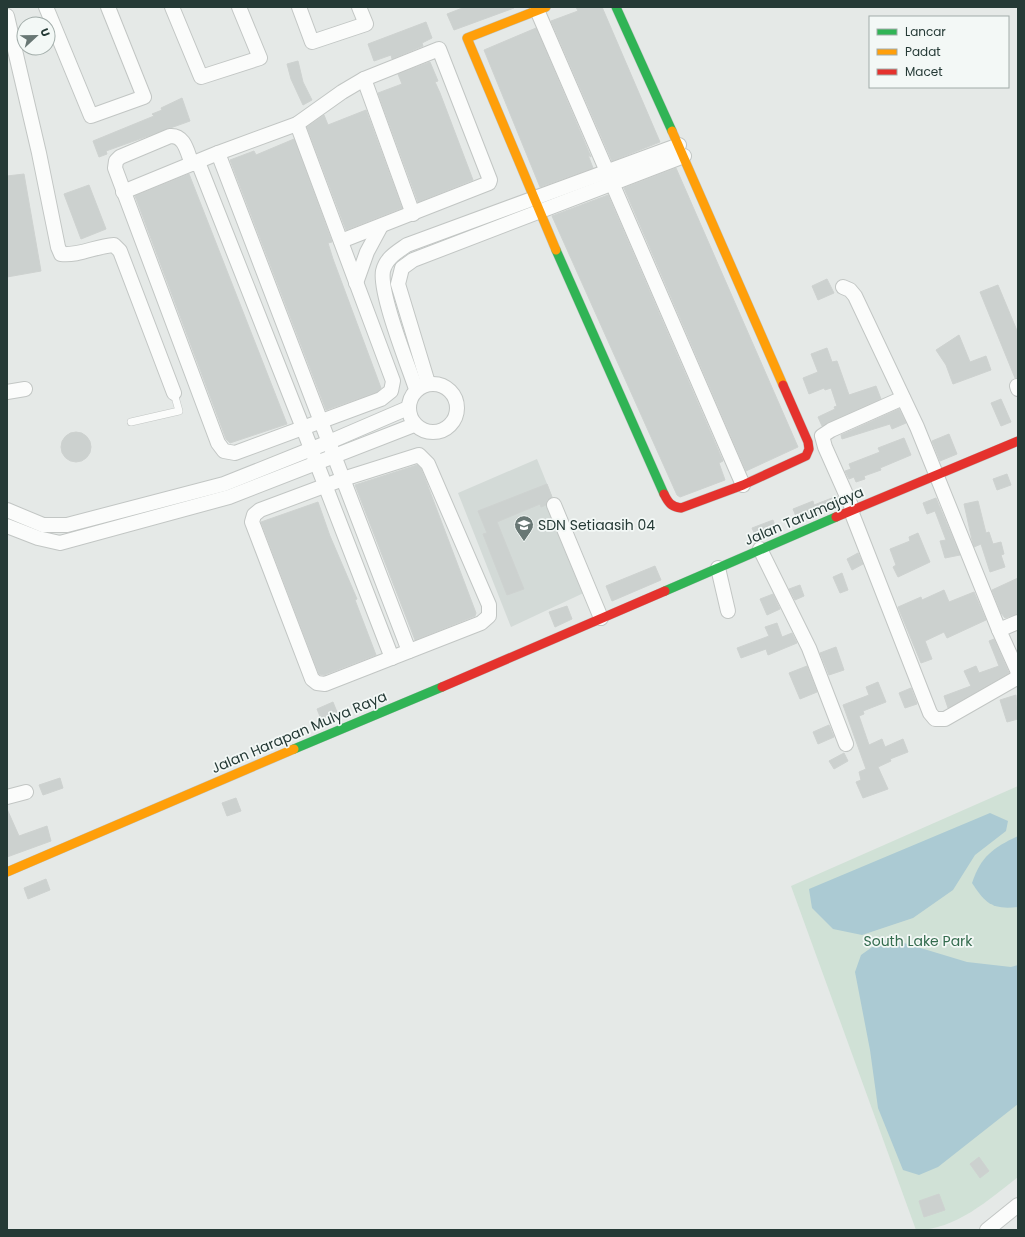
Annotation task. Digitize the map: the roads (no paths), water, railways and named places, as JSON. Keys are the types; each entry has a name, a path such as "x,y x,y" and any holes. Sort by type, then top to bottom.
{"street":[{"path":"46,7 91,116 144,97 108,7"},
{"path":"172,7 201,77 260,58 239,7"},
{"path":"299,7 312,42 366,24 359,7"},
{"path":"616,7 681,150 808,442 809,449 806,456 743,485 680,508 674,507 668,502 533,199 467,38 541,9 609,177 743,485"},
{"path":"7,16 36,138 58,247 61,254 70,255 103,246 114,245 120,250 174,394"},
{"path":"123,192 218,153 297,124 342,92 364,79 439,49 490,180 487,185 341,241"},
{"path":"364,79 413,214"},
{"path":"297,124 393,381 391,391 381,399 321,421 303,428 235,453 224,451 218,443 115,168 116,161 120,157 170,136 176,136 182,139 195,163 303,428 312,449 392,658"},
{"path":"422,386 383,290 383,271 392,255 407,245 533,199 609,177 681,150"},
{"path":"218,153 409,651"},
{"path":"7,510 43,525 67,525 226,491 312,449 408,408 422,386 398,284 402,268 413,260 540,212 609,177"},
{"path":"356,283 367,252 381,226"},
{"path":"843,287 850,290 855,296 917,426 999,630 1017,670 1018,675 1015,679 945,719 935,718 930,713 822,436 831,430 903,398"},
{"path":"408,408 414,424 429,433 446,429 457,416 456,399 445,386 422,386"},
{"path":"7,392 25,389"},
{"path":"7,526 38,538 60,543 317,464 414,424"},
{"name":"Jalan Tarumajaya","path":"601,618 719,574 762,551 938,480 1018,441"},
{"path":"419,456 428,464 489,605 489,616 481,623 325,684 317,683 312,679 252,522 254,515 260,510 343,479 419,456"},
{"path":"554,505 601,618"},
{"path":"762,551 809,648 846,744"},
{"path":"719,574 728,611"},
{"name":"Jalan Harapan Mulya Raya","path":"7,872 259,763 433,692 601,618"},
{"path":"999,630 1018,622"},
{"path":"7,797 26,792"},
{"path":"987,1230 1018,1205"}],"lane":[{"path":"131,422 179,411 174,394"}],"water":[{"path":"990,813 1008,821 1006,831 975,855 953,890 913,918 862,935 833,929 812,908 809,889"},
{"path":"1018,836 1018,907 1009,908 995,906 990,904 981,896 972,883 979,866 984,859 995,849"},
{"path":"882,940 904,943 967,962 1011,967 1018,965 1018,1104 938,1167 919,1175 903,1170 878,1108 870,1050 855,972 861,955"}],"place":[{"name":"SDN Setiaasih 04","path":"524,542"}],"park label":[{"name":"South Lake Park","path":"918,941"}]}
